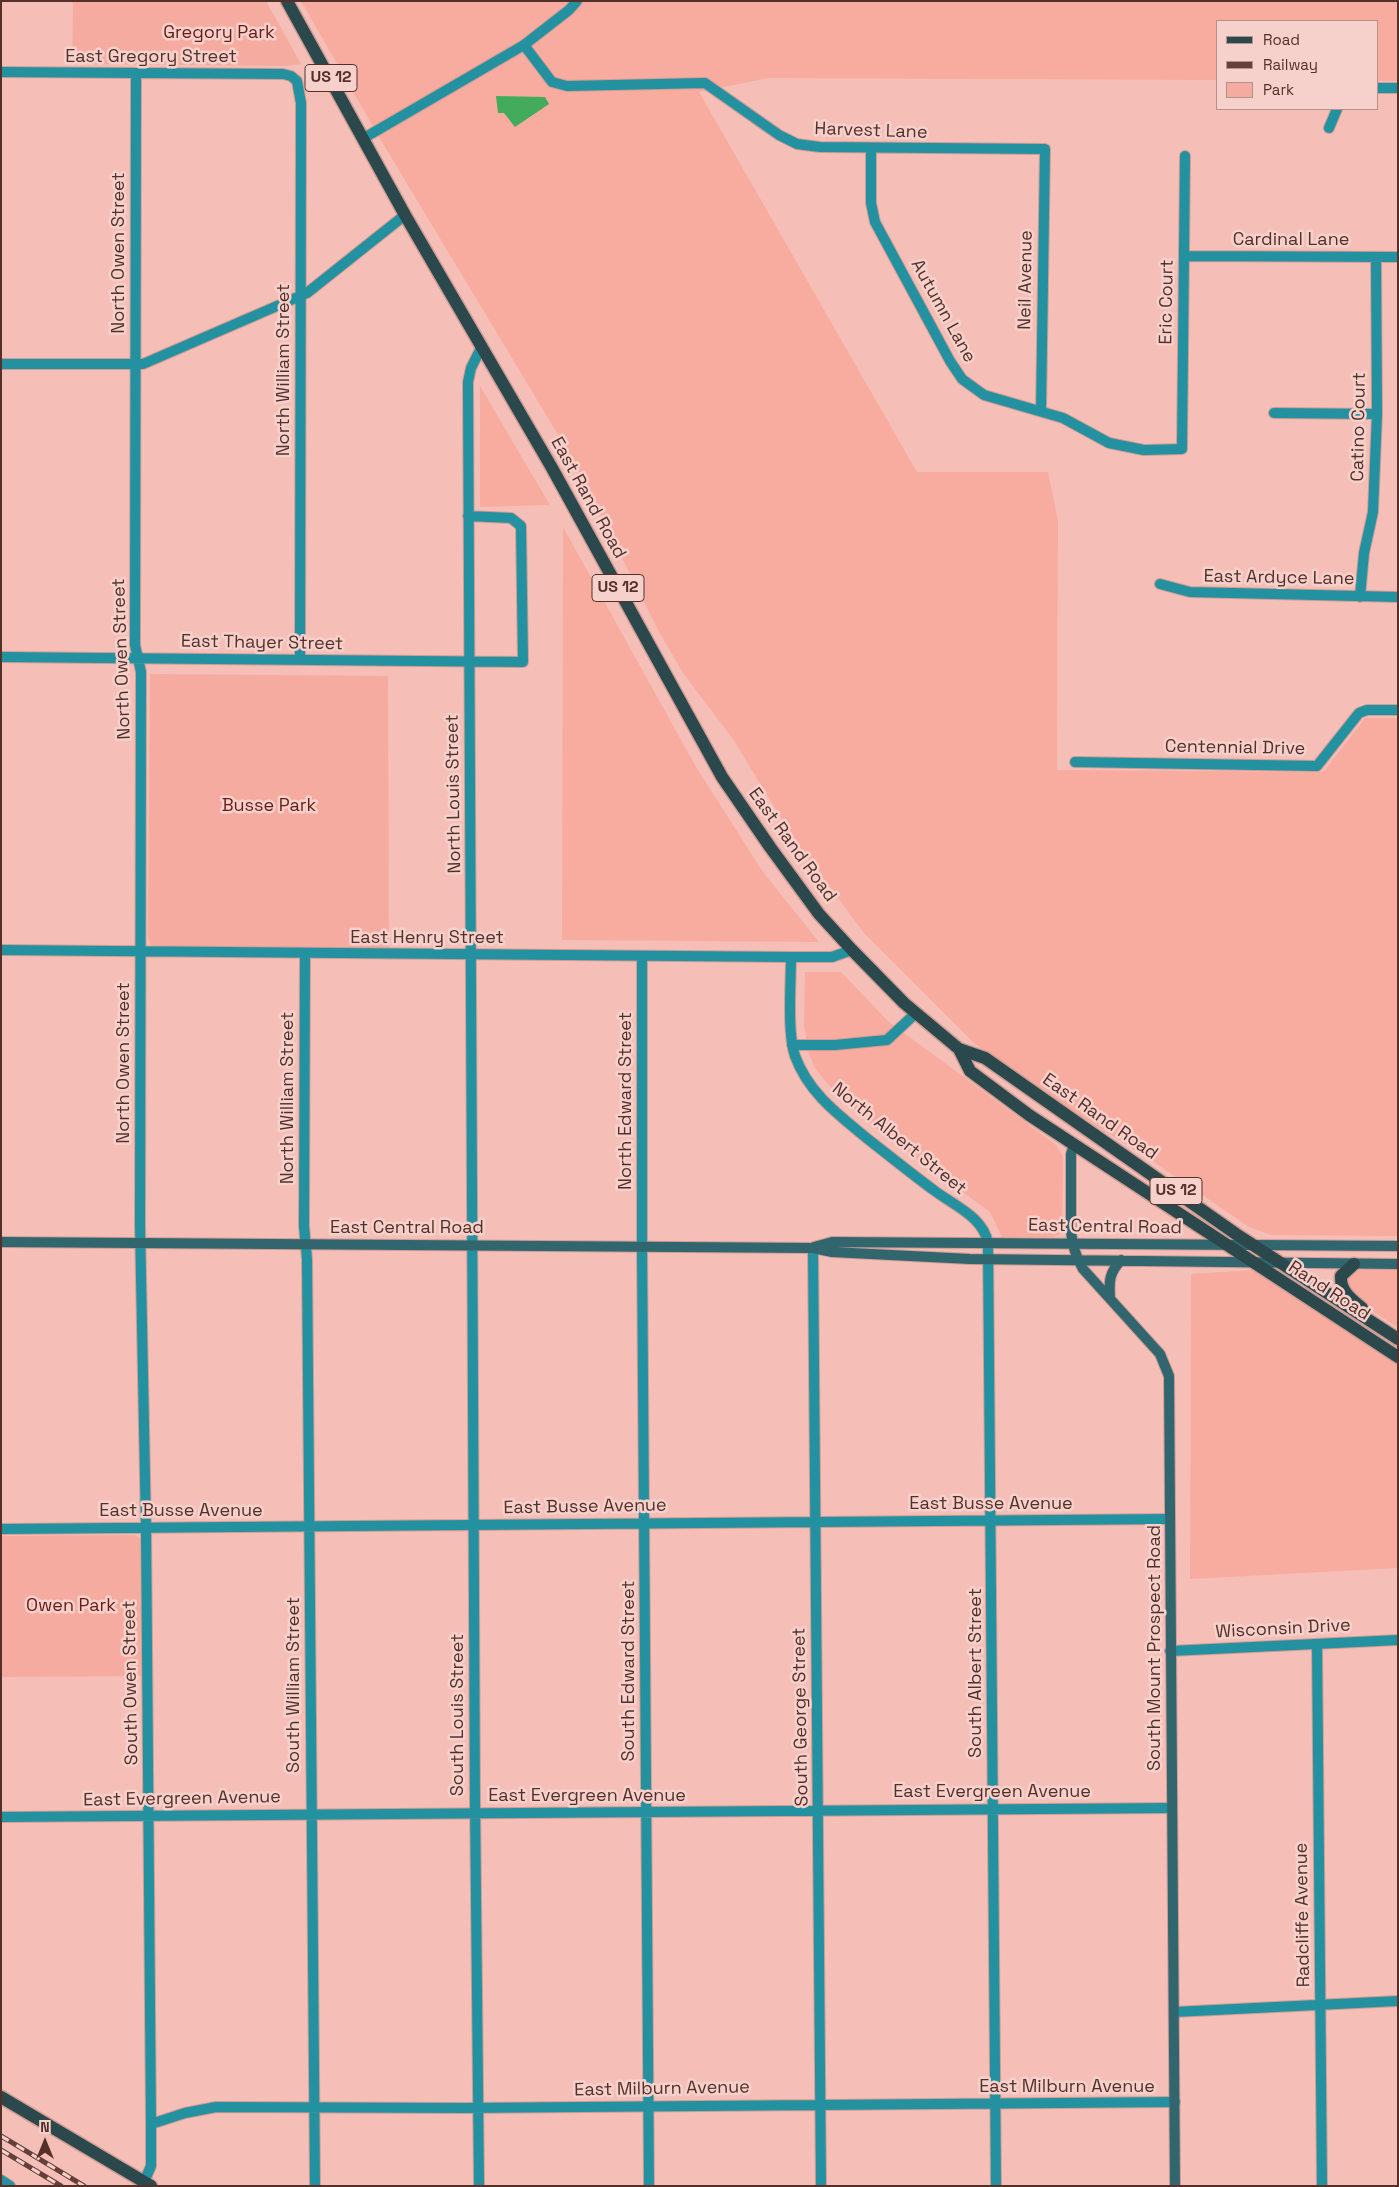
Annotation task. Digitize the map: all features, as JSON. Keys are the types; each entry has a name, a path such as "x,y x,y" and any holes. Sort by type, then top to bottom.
{"main road":[{"name":"East Rand Road","path":"287,1 405,214 552,468 722,777 819,914 852,950 916,1013 959,1049 985,1058 1268,1254"},
{"name":"East Rand Road","path":"959,1049 974,1075 1029,1115 1241,1254"},
{"name":"South Mount Prospect Road","path":"1074,1144 1071,1154 1072,1243 1077,1260 1083,1269 1147,1338 1165,1363 1169,1376 1175,2186"},
{"name":"East Central Road","path":"1,1242 813,1248 832,1252 988,1251 1072,1243 1398,1246"},
{"name":"East Central Road","path":"813,1248 832,1242 988,1251 1077,1260 1398,1264"},
{"name":"Rand Road","path":"1241,1254 1398,1357"},
{"name":"Rand Road","path":"1268,1254 1398,1339"},
{"path":"1110,1298 1110,1282 1113,1269 1121,1260"},
{"path":"1354,1264 1341,1276 1343,1290 1398,1339"},
{"path":"1,2097 148,2184"}],"street":[{"path":"364,138 524,46 569,10 577,1"},
{"name":"Harvest Lane","path":"524,46 552,82 566,86 705,83 779,135 797,144 871,149 1045,149"},
{"name":"East Gregory Street","path":"1,72 283,74 291,76 297,81"},
{"name":"North Owen Street","path":"136,73 135,645 141,672 141,1243"},
{"name":"North William Street","path":"297,81 301,102 300,659"},
{"path":"1379,88 1398,88"},
{"path":"1329,128 1337,110"},
{"name":"Autumn Lane","path":"871,149 871,203 875,222 950,361 962,379 984,395 1063,418 1109,443 1144,450 1182,449"},
{"name":"Neil Avenue","path":"1041,411 1045,149"},
{"name":"Eric Court","path":"1182,449 1185,156"},
{"path":"1,364 135,366 143,364 301,296 318,286 405,214"},
{"name":"Cardinal Lane","path":"1184,256 1398,257"},
{"name":"Catino Court","path":"1360,597 1364,553 1373,512 1377,414 1376,257"},
{"name":"North Louis Street","path":"472,1245 468,382 471,368 482,346"},
{"path":"1274,413 1377,414"},
{"name":"East Thayer Street","path":"1,657 523,662 520,526 511,518 468,516"},
{"name":"East Ardyce Lane","path":"1160,584 1190,592 1360,597 1398,596"},
{"name":"Centennial Drive","path":"1075,762 1317,766 1358,713 1367,710 1398,710"},
{"name":"East Henry Street","path":"1,950 832,957 852,950"},
{"name":"North William Street","path":"305,953 304,1226 306,1243"},
{"name":"North Edward Street","path":"642,956 642,1246"},
{"name":"North Albert Street","path":"791,957 792,1045 804,1078 830,1108 915,1176 975,1219 983,1227 988,1251"},
{"path":"792,1045 835,1046 887,1040 916,1013"},
{"name":"South Owen Street","path":"141,1243 146,1527 151,2124 151,2166 148,2184"},
{"name":"South William Street","path":"306,1243 315,2186"},
{"name":"South Louis Street","path":"472,1245 479,2186"},
{"name":"South Edward Street","path":"642,1246 649,2186"},
{"name":"South George Street","path":"813,1248 821,2186"},
{"name":"South Albert Street","path":"988,1251 992,1521 996,2186"},
{"name":"East Busse Avenue","path":"1,1529 1170,1519"},
{"name":"Wisconsin Drive","path":"1170,1651 1398,1640"},
{"name":"Radcliffe Avenue","path":"1317,1644 1322,2186"},
{"name":"East Evergreen Avenue","path":"1,1817 1172,1808"},
{"path":"1174,2012 1398,2001"},
{"name":"East Milburn Avenue","path":"151,2124 167,2118 216,2107 315,2108 1175,2102"},
{"path":"1,2180 10,2186"}],"shaded area":[{"path":"301,1 1398,1 1398,81 1379,81 1379,20 1216,20 1216,80 769,78 699,92 917,472 1048,472 1058,521 1057,770 1321,772 1325,770 1365,718 1398,718 1398,1236 1271,1235 1249,1227 1154,1162 1055,1100 976,1045 864,933 793,838 733,739 683,673 658,630 572,458 379,137"},
{"path":"496,96 545,97 549,104 515,127 504,113 498,113"},
{"path":"480,386 550,505 480,507"},
{"path":"563,527 696,767 763,872 819,942 562,940"},
{"path":"805,972 841,972 889,1022 1056,1145 1063,1157 1062,1227 1059,1235 1053,1237 1002,1237 990,1212 878,1130 834,1091 816,1070 809,1054 804,1026"},
{"path":"1364,1269 1398,1270 1398,1328 1359,1302 1347,1288 1349,1276 1355,1271"},
{"path":"1252,1270 1398,1363 1398,1568 1190,1579 1191,1274"}],"green space":[{"name":"Gregory Park","path":"73,1 266,1 301,64 287,66 72,64"},
{"name":"Busse Park","path":"150,674 388,676 389,948 153,946 150,944 148,936"},
{"name":"Owen Park","path":"135,1535 140,1539 141,1676 1,1677 1,1536"}],"railway":[{"path":"1,2136 84,2186"},
{"path":"1,2150 61,2186"}]}
